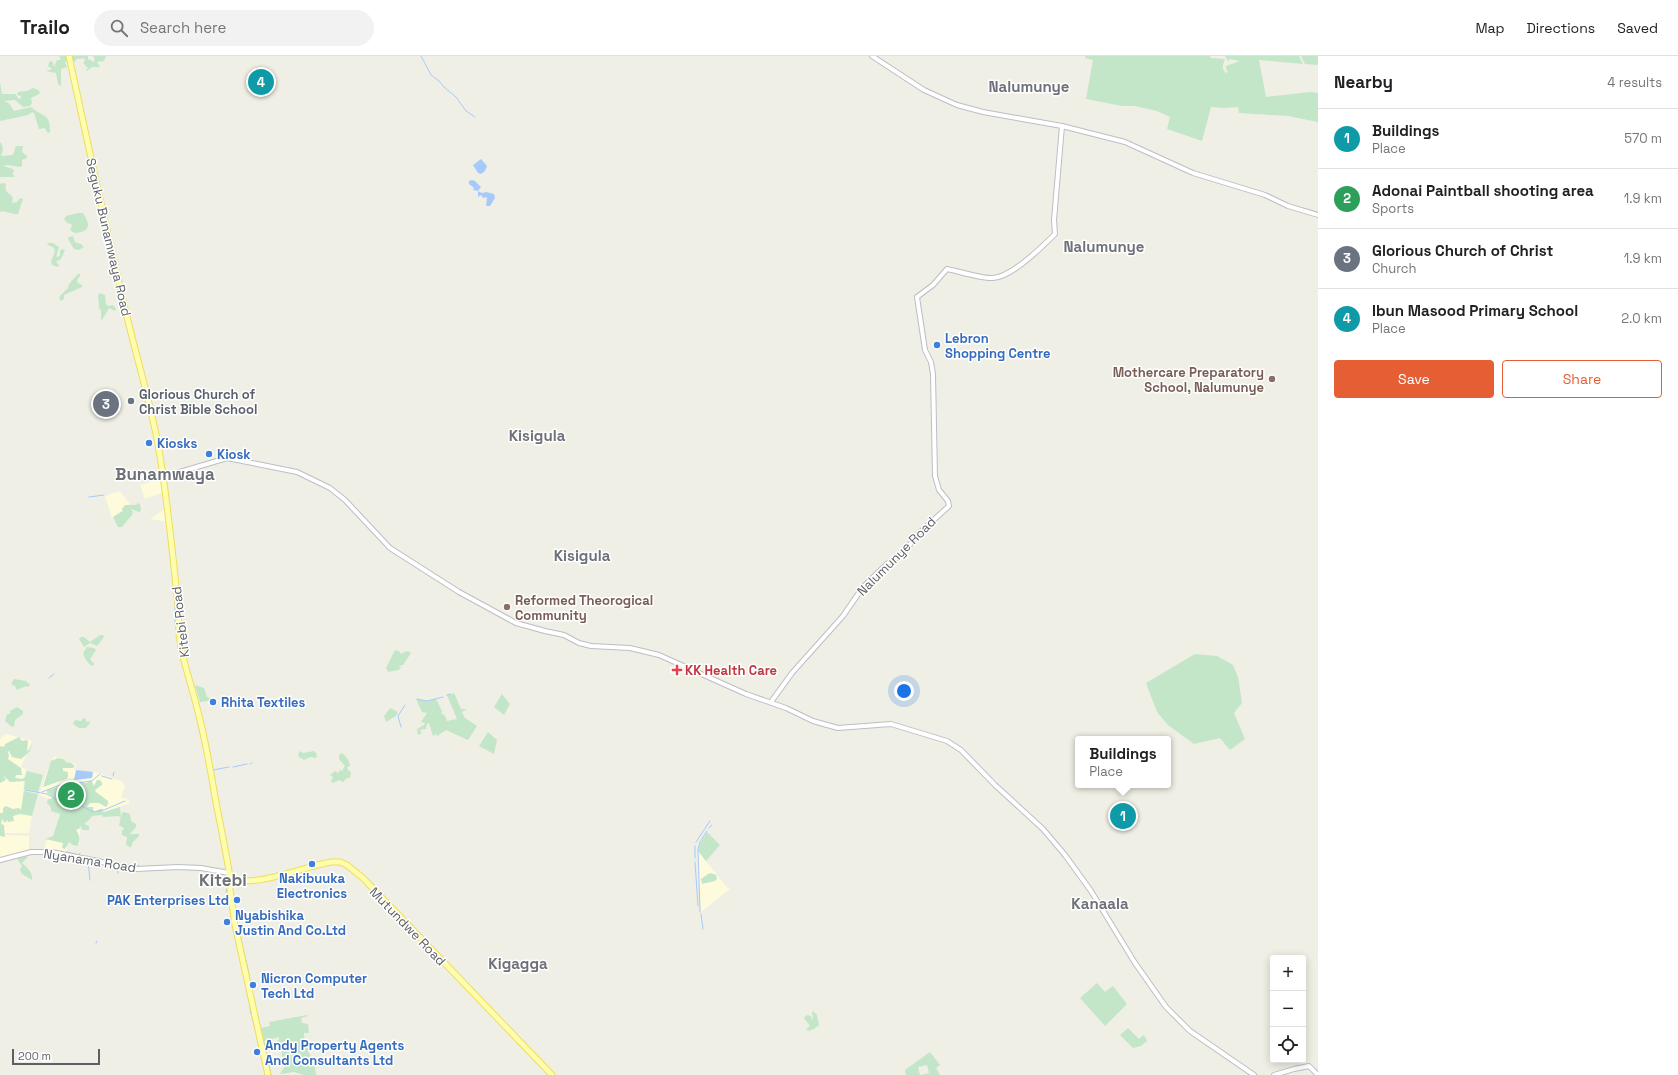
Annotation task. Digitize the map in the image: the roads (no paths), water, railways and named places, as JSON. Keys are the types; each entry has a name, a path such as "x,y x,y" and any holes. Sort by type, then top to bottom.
{"main road":[{"name":"Seguku Bunamwaya Road","path":"70,56 102,209 152,417"},
{"name":"Kitebi Road","path":"152,417 163,477 173,549 180,644 210,764 224,835 230,875 229,882 236,924 268,1075"},
{"name":"Mutundwe Road","path":"230,875 243,880 263,879 331,862 340,862 351,867 381,896 552,1075"}],"street":[{"path":"872,56 924,90 957,105 990,114 1062,126 1133,145 1193,173 1265,195 1288,206 1318,215"},
{"name":"Nalumunye Road","path":"771,702 792,673 843,616 863,587 888,563 902,555 917,535 949,506 948,501 939,490 935,479 933,374 931,362 925,350 917,297 932,285 947,269 992,278 1003,276 1015,269 1056,234 1054,220 1062,126"},
{"path":"163,477 227,458 298,472 330,488 345,500 390,548 459,592 516,623 564,636 579,643 591,646 630,648 659,656 746,694 771,702 813,721 835,728 891,724 942,739 955,746 1042,829 1065,855 1091,891 1134,963 1166,1007 1190,1031 1254,1075"},
{"name":"Nyanama Road","path":"0,860 31,852 52,852 136,869 178,866 201,868 230,875"},
{"path":"1274,1075 1294,1068 1309,1066 1318,1075"}],"water":[{"path":"481,159 487,166 485,171 481,174 478,173 473,165"},
{"path":"472,180 481,187 478,191 473,190 474,188 469,184 469,181"},
{"path":"478,191 482,193 486,192 494,194 495,198 490,206 486,206 487,197 483,198 481,195 478,197"},
{"path":"76,770 93,772 92,778 74,780"}],"waterway":[{"path":"421,56 431,75 456,97 466,111 475,117"},
{"path":"151,479 160,477"},
{"path":"143,481 149,480"},
{"path":"89,497 104,495"},
{"path":"172,575 174,587"},
{"path":"175,605 175,624"},
{"path":"49,678 54,674"},
{"path":"417,699 427,701 443,697"},
{"path":"401,727 398,716 405,705"},
{"path":"198,724 202,740"},
{"path":"233,767 247,764"},
{"path":"213,770 229,767"},
{"path":"113,776 114,772"},
{"path":"42,792 60,785 92,781 100,774"},
{"path":"102,776 112,779"},
{"path":"25,790 47,794 55,799 76,803 93,812 104,810 125,801"},
{"path":"696,842 710,821"},
{"path":"709,828 712,825"},
{"path":"700,912 698,849 700,842 707,831"},
{"path":"695,846 695,858"},
{"path":"67,852 79,855 80,853"},
{"path":"90,857 101,859"},
{"path":"88,861 90,880"},
{"path":"695,862 698,906"},
{"path":"124,864 139,866"},
{"path":"106,865 115,867"},
{"path":"118,873 117,867 127,869"},
{"path":"226,892 227,888"},
{"path":"229,901 230,905"},
{"path":"230,909 231,917"},
{"path":"701,914 703,929"},
{"path":"238,926 240,933"},
{"path":"240,934 242,944"},
{"path":"243,948 244,953"},
{"path":"246,960 251,985"},
{"path":"249,1001 250,1006"},
{"path":"250,1008 251,1014"},
{"path":"252,1017 255,1029"},
{"path":"260,1026 263,1041"},
{"path":"264,1042 271,1075"}],"place":[{"name":"Ibun Masood Primary School","path":"261,82"},
{"name":"Lebron Shopping Centre","path":"937,345"},
{"name":"Mothercare Preparatory School, Nalumunye","path":"1272,379"},
{"name":"Glorious Church of Christ Bible School","path":"131,401"},
{"name":"Glorious Church of Christ","path":"106,404"},
{"name":"Kiosks","path":"149,443"},
{"name":"Kiosk","path":"209,454"},
{"name":"Reformed Theorogical Community","path":"507,607"},
{"name":"KK Health Care","path":"677,670"},
{"name":"Rhita Textiles","path":"213,702"},
{"name":"Adonai Paintball shooting area","path":"71,795"},
{"name":"Buildings","path":"1123,816"},
{"name":"Nakibuuka Electronics","path":"312,864"},
{"name":"PAK Enterprises Ltd","path":"237,900"},
{"name":"Nyabishika Justin And Co.Ltd","path":"227,922"},
{"name":"Nicron Computer Tech Ltd","path":"253,985"},
{"name":"Andy Property Agents And Consultants Ltd","path":"257,1052"}],"district":[{"name":"Nalumunye","path":"1029,87"},
{"name":"Nalumunye","path":"1104,247"},
{"name":"Kisigula","path":"537,436"},
{"name":"Bunamwaya","path":"165,474"},
{"name":"Kisigula","path":"582,556"},
{"name":"Kitebi","path":"223,880"},
{"name":"Kanaala","path":"1100,904"},
{"name":"Kigagga","path":"518,964"}]}
